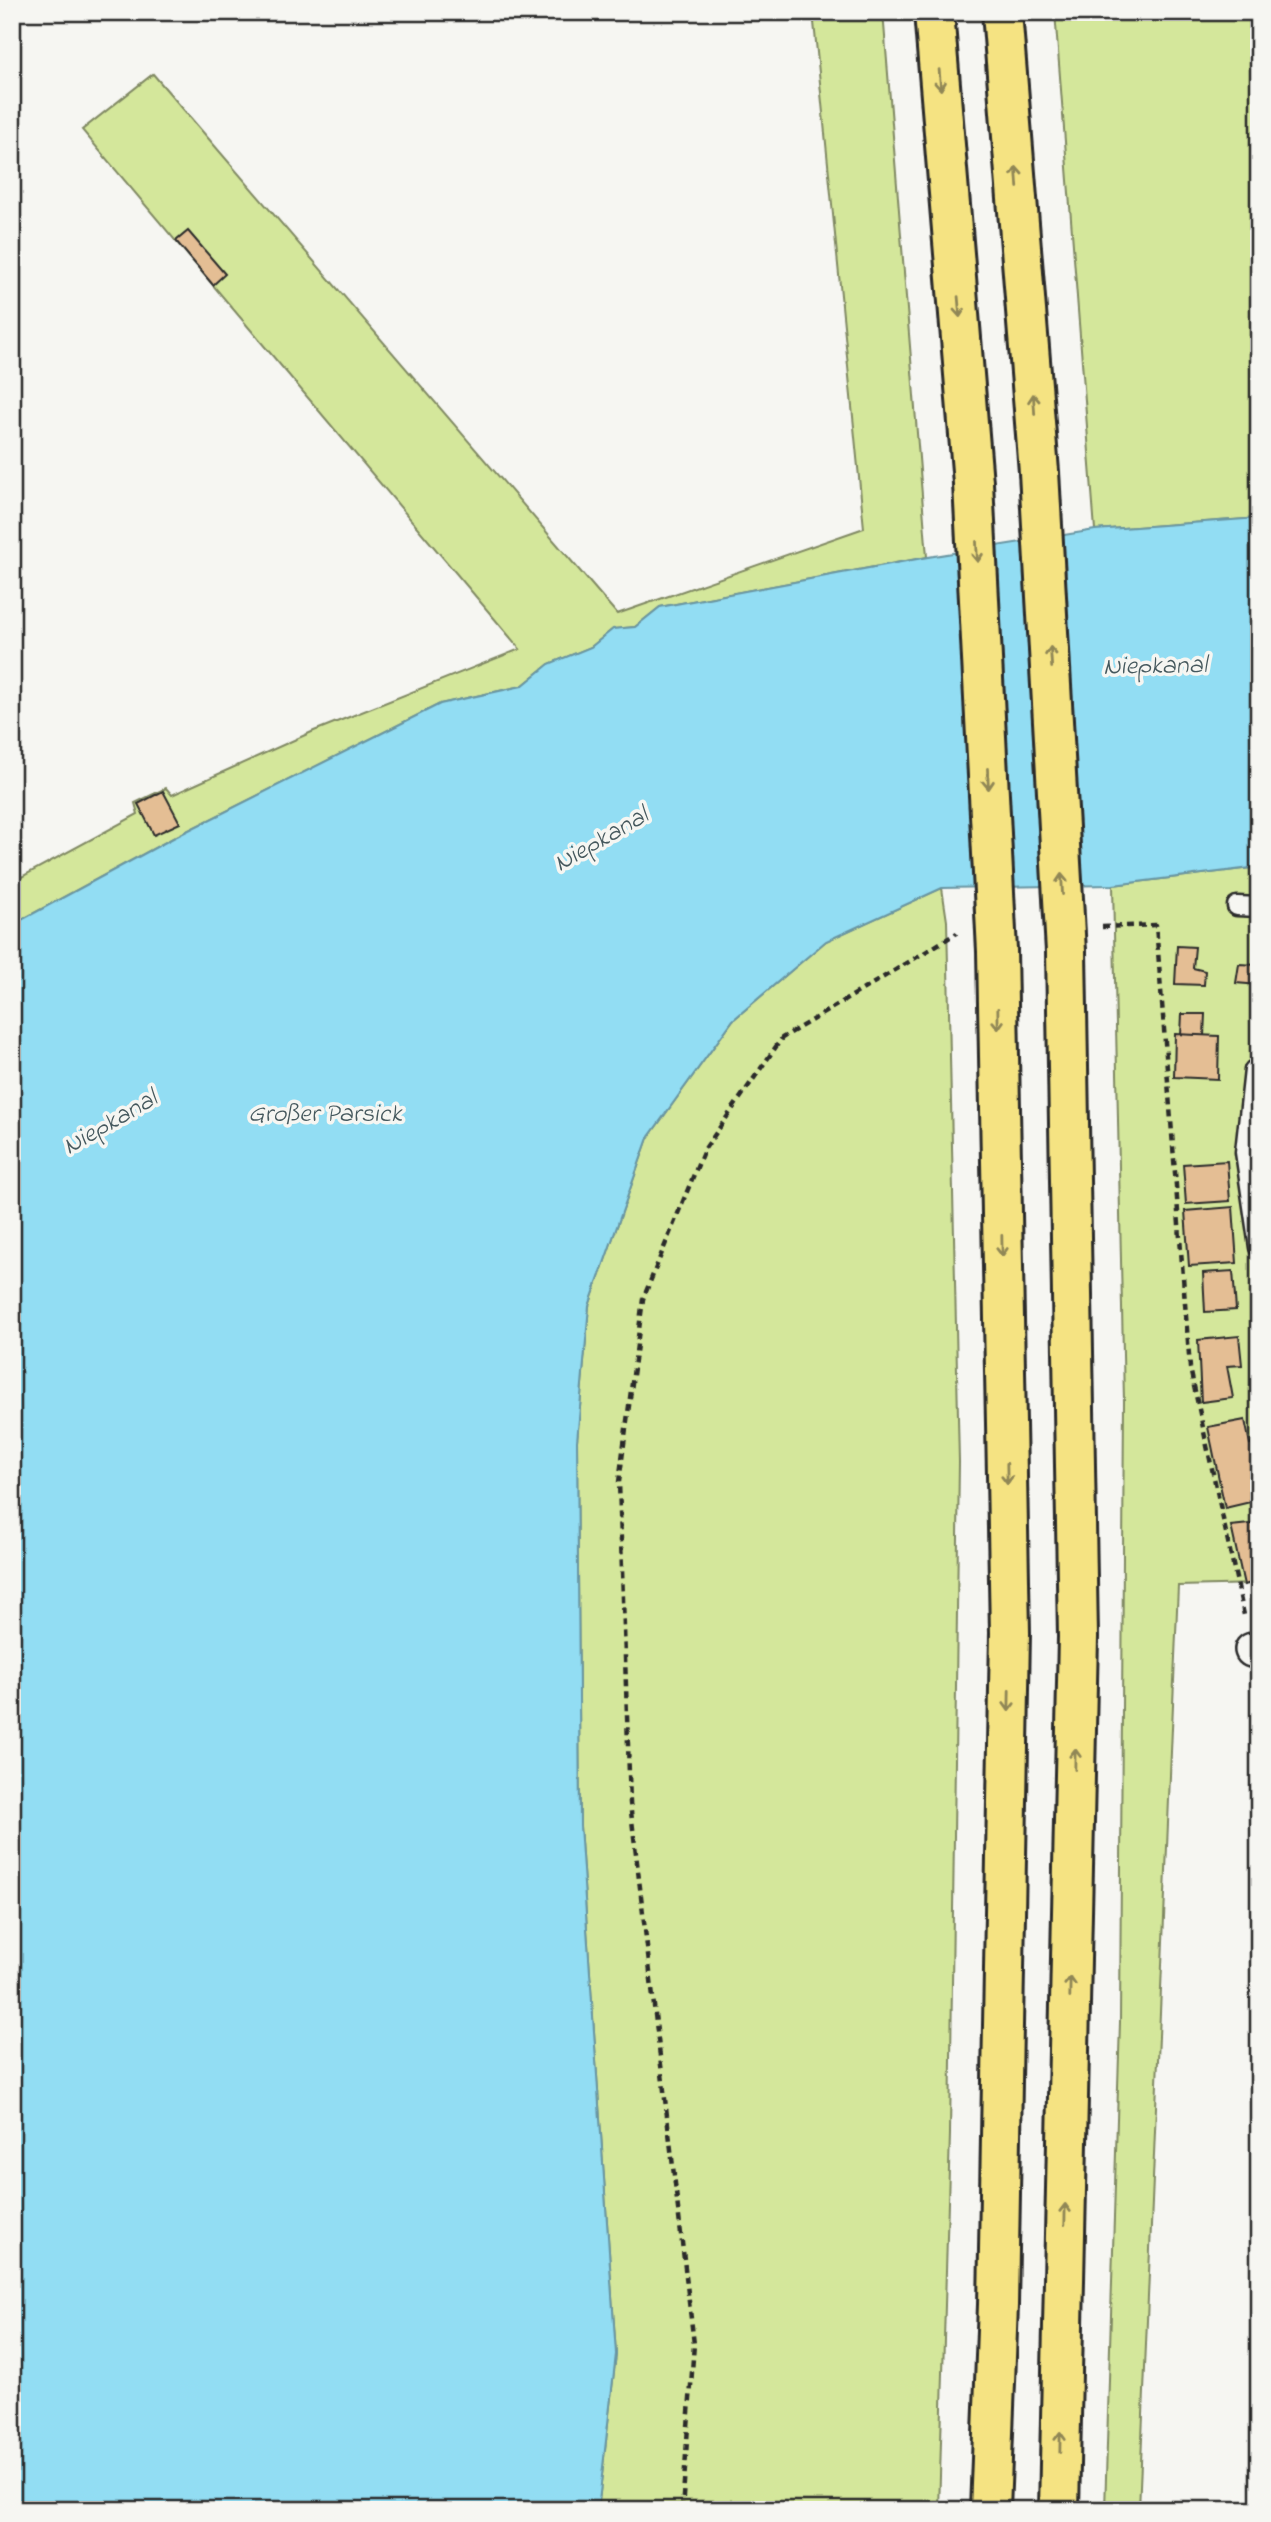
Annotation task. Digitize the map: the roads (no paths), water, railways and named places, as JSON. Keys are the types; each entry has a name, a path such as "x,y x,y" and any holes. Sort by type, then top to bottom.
{"highway":[{"path":"934,12 973,483 982,942 1010,1633 998,2291 990,2510"},
{"path":"1002,12 1077,940 1078,1637 1059,2510"}],"lane":[{"path":"1237,906 1259,907"},
{"path":"1259,1070 1254,1070 1245,1152 1255,1198 1259,1247"}],"water":[{"name":"Großer Parsick","path":"1259,518 1259,867 1113,885 942,888 826,941 733,1020 648,1138 589,1306 577,1441 580,1826 616,2354 598,2510 12,2510 12,925 175,837 440,704 522,686 549,664 591,647 613,629 635,627 660,607 928,557 1095,530"}],"water label":[{"name":"Niepkanal","path":"1155,664"},
{"name":"Niepkanal","path":"600,838"},
{"name":"Niepkanal","path":"109,1121"}]}
